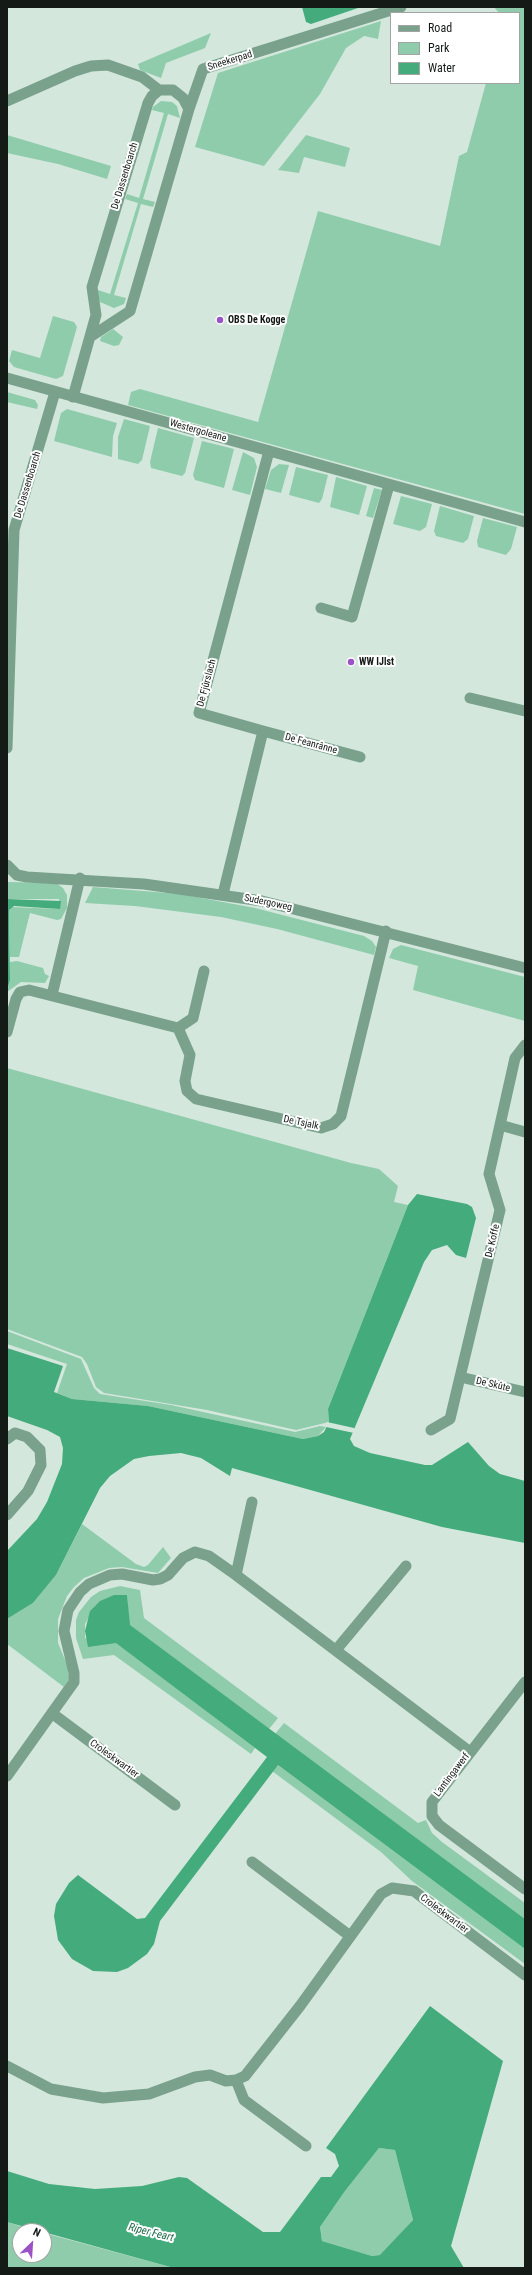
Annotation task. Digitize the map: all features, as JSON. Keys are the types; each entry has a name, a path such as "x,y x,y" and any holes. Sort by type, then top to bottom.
{"street":[{"name":"Sneekerpad","path":"189,108 203,69 401,7"},
{"path":"7,101 91,66 108,65 142,77 159,90 173,90 179,94 189,108 130,311 90,337"},
{"name":"De Dassenboarch","path":"72,397 96,315 92,287 148,103 152,96 159,90"},
{"name":"Westergoleane","path":"7,378 525,522"},
{"name":"De Dassenboarch","path":"7,748 10,606 14,530 55,392"},
{"name":"De Fjûrslach","path":"262,731 199,713 269,451"},
{"path":"321,608 352,616 389,485"},
{"path":"470,698 525,711"},
{"path":"223,894 262,731"},
{"name":"De Feanrânne","path":"262,731 360,757"},
{"name":"Sudergoweg","path":"8,868 17,875 27,877 80,878 223,894 290,907 525,968"},
{"path":"52,995 80,878"},
{"name":"De Tsjalk","path":"178,1028 190,1055 185,1080 187,1091 196,1099 321,1128 333,1124 341,1116 386,931"},
{"path":"7,1032 16,999 20,992 29,990 178,1028 192,1018 204,971"},
{"name":"De Koffe","path":"431,1430 450,1419 500,1210 489,1174 515,1058 525,1046"},
{"path":"500,1125 525,1132"},
{"name":"De Skûte","path":"460,1377 525,1392"},
{"path":"7,1439 15,1433 27,1437 40,1450 41,1465 28,1491 7,1515"},
{"path":"236,1575 252,1502"},
{"path":"7,1776 53,1714 74,1682 74,1673 65,1642 65,1620 73,1600 89,1584 110,1575 122,1574 153,1580 160,1579 168,1575 183,1558 195,1552 209,1556 236,1575 470,1752"},
{"path":"336,1650 406,1566"},
{"name":"Lantingawerf","path":"525,1682 432,1802 432,1816 439,1826 525,1889"},
{"name":"Croleskwartier","path":"53,1714 175,1805"},
{"path":"252,1862 350,1936"},
{"name":"Croleskwartier","path":"236,2080 245,2076 300,2006 381,1894 392,1888 414,1891 525,1975"},
{"path":"7,2066 51,2088 103,2098 149,2094 195,2077 210,2075 226,2081 236,2080 244,2100 306,2146"}],"green space":[{"path":"494,7 523,7 525,10 525,514 128,405 131,392 140,389 258,422 318,211 440,246 459,156 467,152 486,84 520,84 520,12 498,12"},
{"path":"381,21 378,39 364,36 346,48 320,94 264,166 195,147 218,73"},
{"path":"211,33 205,48 166,63 161,78 140,70 138,64"},
{"path":"161,101 172,102 177,106 180,118 168,114 143,199 155,202 153,207 141,204 114,295 126,298 124,304 114,308 100,302 97,295 98,290 110,294 138,203 125,199 127,194 139,198 164,113 152,110 153,107"},
{"path":"7,135 111,166 107,179 58,164 7,153"},
{"path":"306,135 350,148 345,167 304,157 299,173 278,170"},
{"path":"53,316 74,322 77,327 63,376 56,379 14,367 9,361 12,350 40,358"},
{"path":"113,329 123,337 119,345 114,346 100,341 101,337"},
{"path":"7,392 35,400 38,405 37,409 7,402"},
{"path":"67,409 117,423 113,436 112,457 54,441 61,413"},
{"path":"124,419 150,426 142,460 138,464 118,459 118,437"},
{"path":"158,428 194,438 185,473 182,476 151,468 150,462"},
{"path":"202,441 234,449 224,488 195,480 193,475"},
{"path":"243,452 254,458 257,467 250,495 232,490"},
{"path":"279,464 289,465 281,493 265,489 271,470"},
{"path":"296,467 328,475 322,499 319,503 289,495"},
{"path":"336,477 367,486 359,515 330,507"},
{"path":"374,488 382,490 373,518 366,516"},
{"path":"401,496 432,504 426,527 420,531 393,524"},
{"path":"440,506 474,516 468,539 463,543 436,536 434,531"},
{"path":"483,518 517,527 511,549 506,555 478,547 477,541"},
{"path":"7,882 56,883 63,888 67,895 67,908 61,919 57,920 30,913 19,957 10,957 9,910 11,907 60,909 59,899 7,899"},
{"path":"93,887 180,894 255,908 364,936 372,941 376,947 374,955 277,929 221,917 135,906 85,903"},
{"path":"401,945 525,977 525,1021 413,990 418,966 389,958 393,949"},
{"path":"17,961 43,968 45,974 49,976 45,983 21,982 7,992 10,980 10,962"},
{"path":"7,1068 351,1163 379,1169 398,1186 394,1202 408,1205 328,1409 329,1422 296,1430 207,1410 104,1393 96,1387 87,1364 82,1357 7,1329"},
{"path":"7,1331 81,1359 94,1388 100,1394 171,1405 295,1432 320,1426 326,1427 318,1436 303,1439 148,1406 72,1399 57,1393 67,1364 7,1344"},
{"path":"82,1524 136,1564 144,1567 148,1565 163,1547 171,1558 158,1573 122,1567 109,1568 84,1578 74,1587 67,1596 58,1619 58,1643 68,1667 69,1679 64,1687 7,1644 7,1619 33,1603 56,1575"},
{"path":"120,1586 140,1590 144,1618 278,1718 269,1729 129,1625 127,1595 107,1598 95,1606 85,1624 85,1638 116,1642 255,1748 251,1754 114,1655 83,1659 76,1638 76,1620 79,1612 91,1597 100,1591"},
{"path":"284,1723 418,1823 426,1820 432,1833 442,1842 525,1903 525,1919 275,1734"},
{"path":"278,1765 525,1949 525,1964 412,1881 381,1852 272,1771"},
{"path":"379,2148 395,2150 413,2220 381,2255 372,2256 322,2241 320,2227 345,2191"},
{"path":"7,2222 12,2224 12,2263 52,2263 52,2235 174,2268 7,2268"}],"water":[{"path":"302,7 361,7 311,24 306,22"},
{"path":"7,899 61,901 60,909 14,906 9,910 10,980 7,991"},
{"path":"417,1194 467,1204 472,1207 476,1218 466,1258 456,1255 447,1245 432,1250 424,1262 350,1439 354,1446 370,1453 425,1465 432,1465 468,1442 489,1466 500,1474 525,1481 525,1543 442,1527 232,1468 230,1476 201,1458 181,1453 149,1456 134,1459 110,1476 100,1488 56,1575 33,1603 7,1619 7,1551 37,1519 47,1502 62,1464 63,1448 60,1437 47,1430 7,1416 7,1348 63,1366 54,1392 72,1399 148,1406 303,1439 318,1436 324,1432 329,1422 328,1409 408,1205"},
{"path":"114,1595 127,1595 130,1625 525,1919 525,1949 278,1765 160,1921 154,1944 147,1954 128,1968 117,1972 93,1971 72,1959 58,1940 54,1916 56,1904 69,1883 78,1875 137,1919 145,1918 267,1757 116,1643 88,1647 85,1631 90,1611 100,1601"},
{"name":"Riper Feart","path":"430,2006 503,2061 451,2246 464,2268 174,2268 52,2234 52,2223 12,2223 7,2222 7,2171 49,2184 95,2189 142,2186 179,2177 187,2178 263,2232 280,2232 321,2177 331,2177 339,2166 335,2154 326,2148","holes":["379,2148 395,2150 413,2220 380,2255 372,2256 322,2241 320,2227 345,2191"]}],"pier":[{"path":"327,1422 354,1428 356,1430 354,1433 326,1427"}],"place":[{"name":"OBS De Kogge","path":"220,320"},
{"name":"WW IJlst","path":"351,662"}]}
